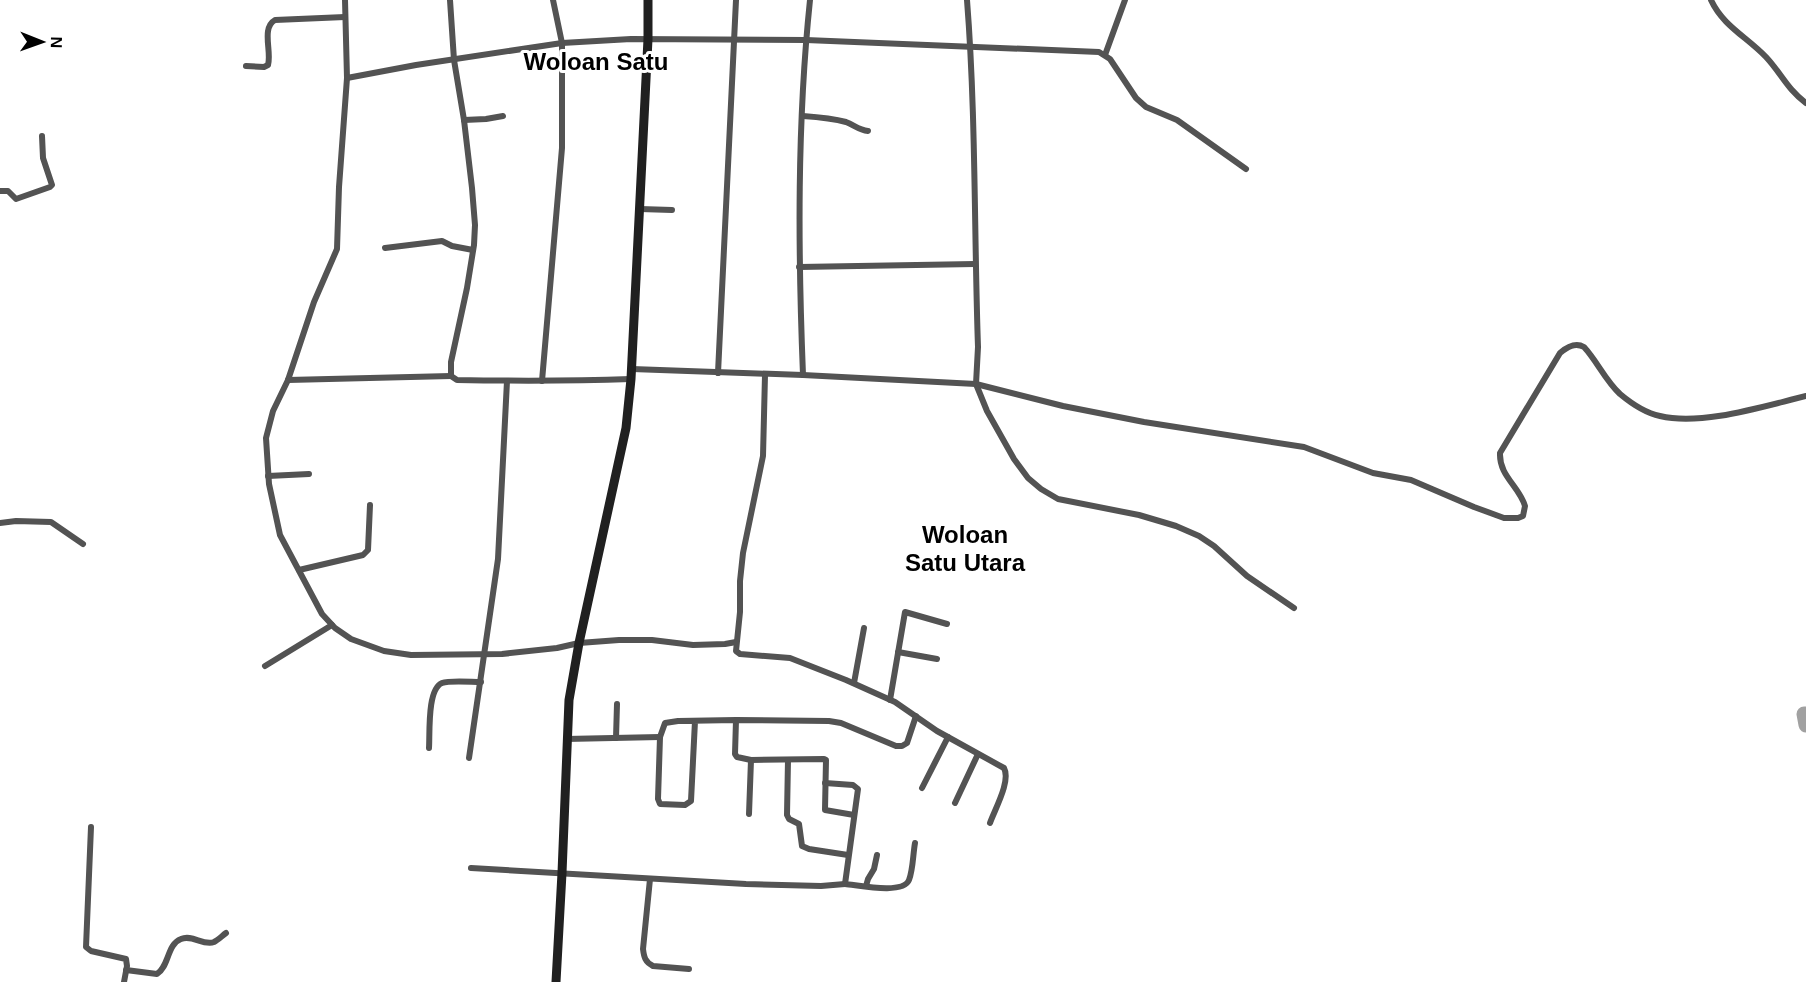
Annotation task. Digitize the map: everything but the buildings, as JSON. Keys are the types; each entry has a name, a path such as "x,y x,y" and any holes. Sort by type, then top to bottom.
{"main road":[{"path":"556,982 570,692 621,455 632,374 648,0"}],"street":[{"path":"345,0 347,78 337,249 311,309 288,380 273,411 267,428 266,448 268,476 280,535 322,614 332,625 351,639 391,653 411,655 502,654 557,648 579,643 652,640 708,645 736,642"},
{"path":"450,0 454,60 464,120 474,209 473,250 450,362 451,376"},
{"path":"542,381 562,148 562,43 553,0"},
{"path":"718,373 736,0"},
{"path":"803,375 799,267 802,116 810,0"},
{"path":"967,0 978,347 976,384 987,411 1014,459 1028,478 1041,489 1058,499 1138,515 1176,526 1199,536 1214,546 1247,576 1293,608"},
{"path":"1105,55 1125,0"},
{"path":"1711,0 1721,16 1765,56 1785,84 1806,103"},
{"path":"246,66 264,67 268,65 269,26 275,20 345,17"},
{"path":"347,78 562,43 648,39 806,40 1099,52 1110,59 1136,98 1146,107 1177,120 1246,169"},
{"path":"464,120 503,116"},
{"path":"802,116 831,119 868,131"},
{"path":"0,192 8,191 16,199 52,185 43,158 42,136"},
{"path":"640,209 672,210"},
{"path":"385,248 442,241 452,246 473,250"},
{"path":"799,267 975,264"},
{"path":"288,380 451,376 458,380 542,381 632,374 718,373 976,384 1121,418 1304,447 1373,473 1411,480 1474,507 1513,519 1523,516 1525,506 1523,499 1503,471 1499,461 1500,453 1560,353 1571,345 1584,347 1606,379 1633,404 1660,416 1695,418 1717,416 1806,396"},
{"path":"765,375 763,456 743,553 736,651 740,654 790,658 854,683 890,700 948,737 1004,768 1007,774 1006,781 990,823"},
{"path":"469,758 498,559 507,381"},
{"path":"268,476 309,474"},
{"path":"299,570 363,555 368,550 369,543 370,505"},
{"path":"0,524 16,521 51,522 83,544"},
{"path":"890,700 905,612 947,624"},
{"path":"266,666 332,625"},
{"path":"854,683 864,628"},
{"path":"898,652 937,659"},
{"path":"429,748 432,697 435,688 442,683 481,682"},
{"path":"616,738 617,704"},
{"path":"695,721 691,801 687,804 665,805 658,802 660,737 665,723 695,721 736,720 829,721 841,723 896,746 902,746 907,742 916,716"},
{"path":"736,720 736,756 738,758 751,760 819,758 826,760 824,805 826,812 854,815"},
{"path":"566,739 660,737"},
{"path":"922,788 948,737"},
{"path":"955,803 978,754"},
{"path":"749,814 751,760"},
{"path":"788,760 787,815 789,819 799,824 802,846 848,855"},
{"path":"825,783 857,787 845,884"},
{"path":"91,827 86,947 91,951 126,958 124,982"},
{"path":"471,868 650,879 821,886 845,884 890,889 898,888 909,881 915,843"},
{"path":"866,886 877,855"},
{"path":"650,879 644,958 648,964 653,966 689,969"},
{"path":"126,970 157,974 161,972 178,939 185,938 208,943 215,942 226,933"}],"waterway":[{"path":"1806,714 1804,714 1806,725"}],"district":[{"name":"Woloan Satu","path":"596,62"},
{"name":"Woloan Satu Utara","path":"965,549"}]}
